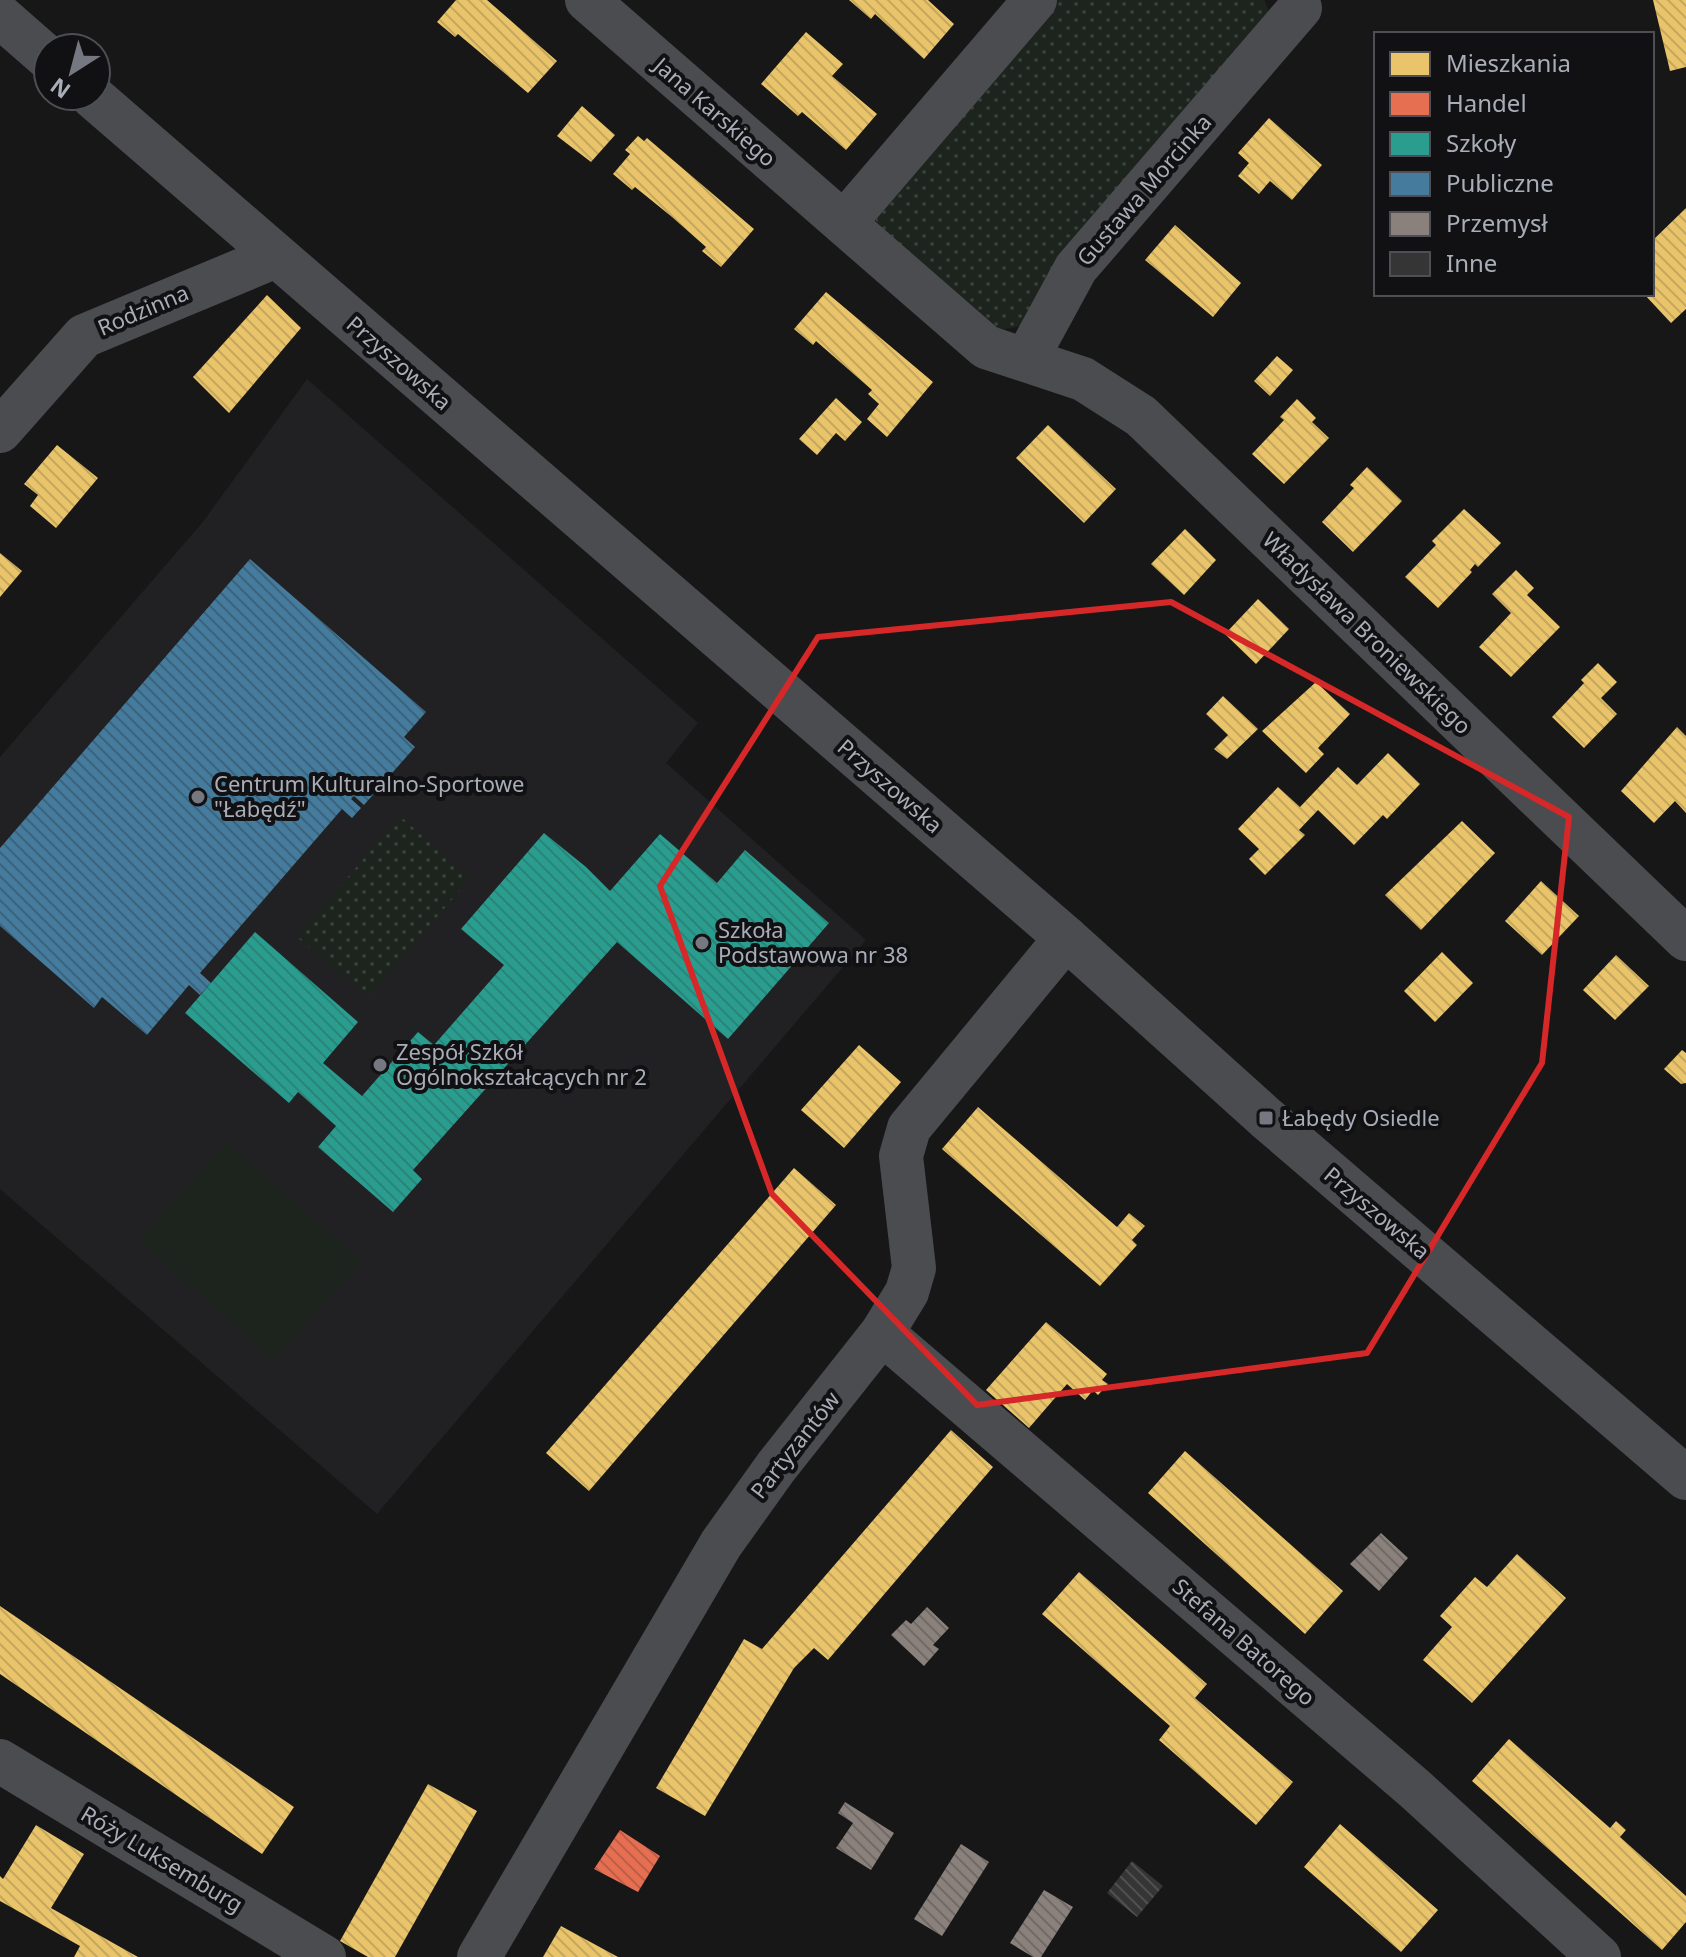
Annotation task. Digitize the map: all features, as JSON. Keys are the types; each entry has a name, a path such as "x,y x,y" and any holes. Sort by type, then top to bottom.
{"street":[{"name":"Jana Karskiego","path":"587,0 844,223"},
{"path":"1026,360 986,347 844,223 1035,0"},
{"name":"Gustawa Morcinka","path":"1026,360 1076,268 1307,3"},
{"path":"0,16 32,44"},
{"name":"Przyszowska","path":"110,112 1066,938 1266,1118 1686,1478"},
{"name":"Rodzinna","path":"0,431 84,336 276,256"},
{"name":"Władysława Broniewskiego","path":"1026,360 1083,379 1141,416 1686,939"},
{"name":"Partyzantów","path":"479,1957 721,1544 776,1467 882,1333 907,1292 914,1268 901,1156 909,1128 1066,938"},
{"name":"Stefana Batorego","path":"882,1333 1403,1779 1599,1957"},
{"name":"Róży Luksemburg","path":"0,1761 324,1957"}],"highlighted area":[{"path":"1171,602 1569,817 1542,1063 1367,1353 977,1405 772,1194 660,886 818,637"}],"shaded area":[{"path":"1058,0 1264,0 1270,14 1034,324 993,331 876,228 876,219 890,196"},
{"name":"Zespół Szkół Ogólnokształcących nr 2","path":"307,379 698,723 666,763 866,940 377,1514 0,1189 0,757 202,523"},
{"path":"400,816 470,878 369,997 297,937"},
{"path":"226,1142 361,1261 273,1360 139,1240"}],"building: Mieszkania":[{"path":"456,0 487,0 557,61 528,93 458,34 455,37 437,22"},
{"path":"849,0 928,0 954,24 924,59 875,14 871,19"},
{"path":"1653,0 1686,0 1686,67 1670,71"},
{"path":"806,32 843,64 832,76 877,114 846,150 802,112 798,116 761,84"},
{"path":"582,106 615,135 591,162 557,136"},
{"path":"1269,118 1322,165 1292,200 1270,181 1259,194 1238,176 1249,163 1238,153"},
{"path":"638,136 644,141 647,138 754,229 721,267 702,251 706,247 672,217 635,187 632,190 613,174 630,154 625,150"},
{"path":"1686,208 1686,309 1671,323 1646,296 1654,296 1654,239"},
{"path":"1175,225 1241,283 1213,317 1145,260"},
{"path":"826,292 933,382 887,437 867,419 879,404 868,394 872,390 816,341 813,345 794,329"},
{"path":"267,295 301,328 229,413 193,377"},
{"path":"1277,356 1293,370 1270,396 1254,381"},
{"path":"836,398 862,422 845,441 836,433 817,455 799,439"},
{"path":"1297,399 1316,418 1312,422 1329,438 1284,484 1252,454 1284,420 1280,417"},
{"path":"1048,425 1116,489 1084,523 1016,458"},
{"path":"57,445 98,478 56,528 30,506 38,495 24,484"},
{"path":"1367,467 1402,501 1353,552 1322,522 1354,488 1350,485"},
{"path":"1464,509 1501,543 1478,567 1475,564 1470,570 1472,572 1438,608 1405,577 1436,545 1432,541"},
{"path":"1185,529 1216,560 1184,595 1151,564"},
{"path":"0,553 22,571 0,597"},
{"path":"1516,570 1534,588 1527,595 1560,627 1511,677 1479,647 1511,613 1492,594"},
{"path":"1258,599 1289,629 1256,664 1225,634"},
{"path":"1598,663 1617,682 1601,698 1617,714 1584,748 1552,717"},
{"path":"1316,682 1350,714 1318,748 1324,754 1306,773 1262,731"},
{"path":"1223,696 1258,729 1227,759 1214,749 1228,735 1206,714"},
{"path":"1677,727 1686,736 1686,813 1675,801 1654,823 1621,791"},
{"path":"1388,753 1420,784 1387,819 1383,815 1354,845 1318,810 1299,830 1305,835 1265,875 1249,859 1259,849 1238,829 1278,787 1300,807 1338,767 1357,785"},
{"path":"1462,821 1495,853 1421,930 1385,895"},
{"path":"1541,881 1579,916 1542,955 1505,921"},
{"path":"1442,952 1473,983 1435,1022 1404,991"},
{"path":"1616,955 1649,986 1615,1020 1583,990"},
{"path":"859,1045 901,1082 844,1148 801,1110"},
{"path":"1682,1050 1686,1053 1686,1083 1681,1084 1664,1069"},
{"path":"978,1107 1117,1227 1129,1213 1145,1226 1132,1240 1137,1245 1100,1286 942,1149"},
{"path":"794,1168 836,1205 589,1491 546,1453"},
{"path":"1046,1322 1107,1374 1102,1380 1108,1384 1098,1395 1093,1390 1085,1400 1067,1384 1029,1428 986,1390"},
{"path":"951,1430 993,1467 828,1660 814,1648 794,1668 705,1816 656,1788 744,1639 762,1649"},
{"path":"1185,1451 1343,1591 1305,1634 1148,1493"},
{"path":"1517,1554 1566,1598 1472,1703 1423,1660 1452,1627 1440,1616 1475,1577 1487,1587"},
{"path":"1079,1572 1207,1684 1195,1698 1293,1782 1256,1825 1159,1740 1170,1726 1042,1614"},
{"path":"0,1606 294,1807 262,1854 0,1674"},
{"path":"1509,1739 1610,1828 1616,1821 1626,1830 1620,1837 1686,1896 1686,1922 1662,1950 1472,1781"},
{"path":"428,1784 477,1811 395,1957 368,1957 340,1941"},
{"path":"1340,1824 1438,1910 1401,1952 1304,1867"},
{"path":"36,1825 84,1854 51,1908 138,1957 74,1957 80,1946 0,1901 0,1876 3,1879"},
{"path":"561,1926 618,1957 543,1957"}],"building: Handel":[{"path":"620,1830 660,1856 638,1892 594,1869"}],"building: Szkoły":[{"path":"544,833 610,891 660,834 717,883 745,850 829,923 728,1039 617,942 413,1170 422,1179 393,1212 318,1147 336,1126 298,1092 289,1103 185,1013 255,932 358,1022 323,1063 362,1096 418,1032 434,1045 504,965 461,929"}],"building: Publiczne":[{"name":"Centrum Kulturalno-Sportowe \"Łabędź\"","path":"250,559 426,712 404,737 415,747 364,805 354,796 351,799 361,808 352,818 342,809 200,973 211,983 200,995 189,985 147,1035 102,997 94,1008 0,926 0,848"}],"building: Przemysł":[{"path":"1381,1533 1408,1558 1379,1591 1350,1564"},
{"path":"927,1607 949,1628 933,1645 939,1649 924,1666 891,1635 906,1620 911,1624"},
{"path":"845,1802 894,1833 871,1870 836,1848 853,1823 838,1813"},
{"path":"961,1844 989,1862 942,1936 914,1919"},
{"path":"1044,1890 1073,1907 1041,1957 1033,1957 1010,1943"}],"building: Inne":[{"path":"1132,1861 1163,1886 1137,1917 1107,1893"}],"place":[{"name":"Centrum Kulturalno-Sportowe \"Łabędź\"","path":"198,797"},
{"name":"Szkoła Podstawowa nr 38","path":"702,943"},
{"name":"Zespół Szkół Ogólnokształcących nr 2","path":"380,1065"},
{"name":"Łabędy Osiedle","path":"1266,1118"}]}
